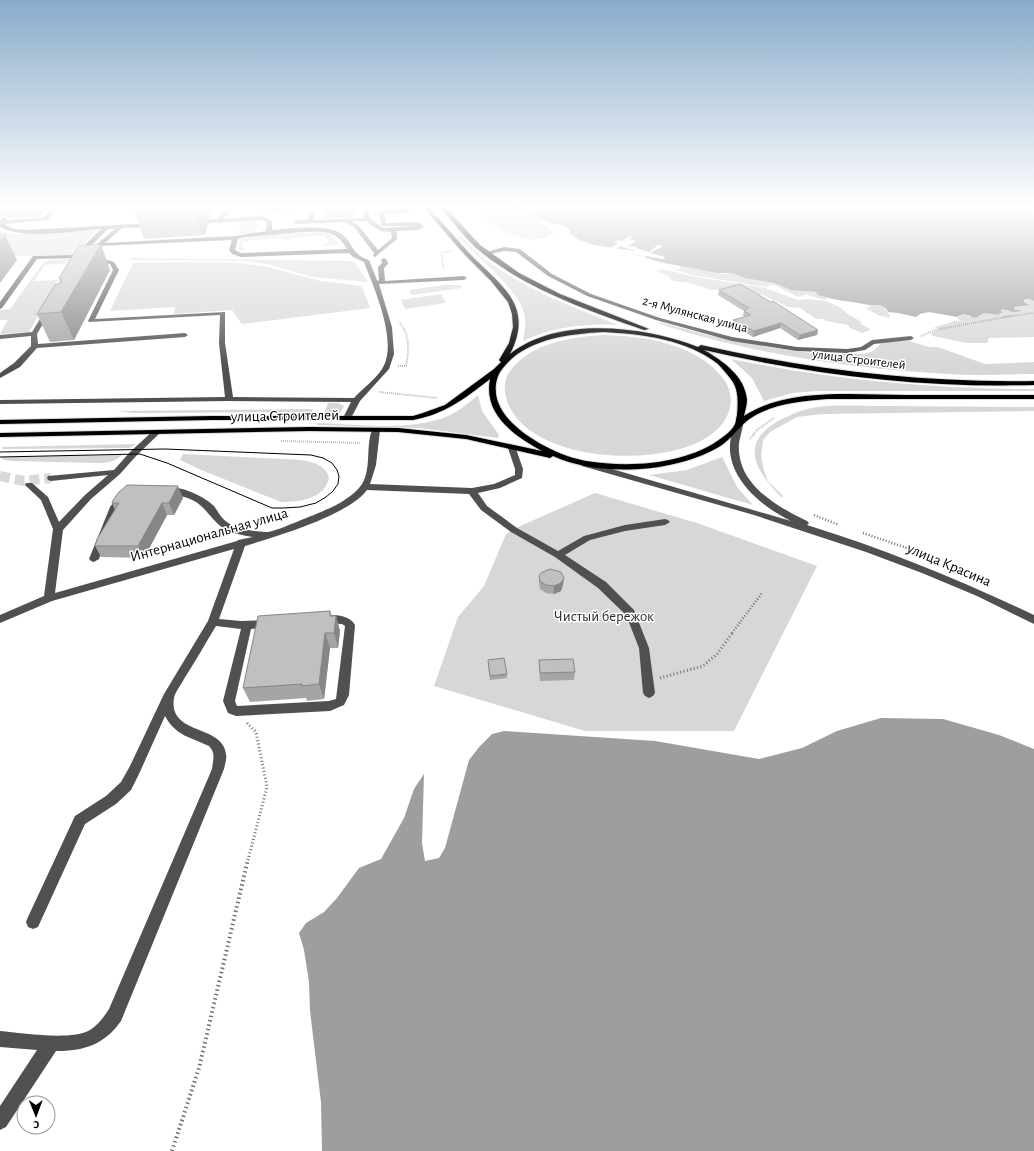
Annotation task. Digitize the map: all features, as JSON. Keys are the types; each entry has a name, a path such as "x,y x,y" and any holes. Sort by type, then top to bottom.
{"main road":[{"path":"474,262 500,287 513,306 517,319 515,334 510,348 497,369 492,391 501,417 532,442 572,460 625,466 661,464 691,456 714,446 727,438 745,419 765,409 790,402 813,398 1034,397"},
{"path":"498,262 520,277 557,296 680,342 701,351 717,361 738,382 743,393 744,405 739,425"},
{"name":"улица Строителей","path":"0,422 129,419 402,419 430,415 457,402 520,351 535,343 558,336 603,330 627,331 760,359 877,377 947,383 1034,383"},
{"name":"улица Строителей","path":"0,435 317,429 376,430 466,437 572,460"}],"street":[{"path":"0,307 32,262"},
{"path":"107,262 114,265 115,273 95,306 91,321 223,313 222,342 229,399"},
{"path":"347,418 356,400 388,365 392,341 377,283 366,262"},
{"path":"377,283 384,262"},
{"name":"2-я Мулянская улица","path":"532,262 550,276 589,295 663,320 732,339 797,349 847,351 863,349 872,342 911,338"},
{"path":"377,283 464,278"},
{"path":"35,346 34,334 52,307"},
{"path":"0,337 34,334"},
{"path":"0,376 17,365 35,346 185,335"},
{"path":"0,366 17,365"},
{"path":"0,402 229,399 356,400"},
{"path":"739,425 734,440 736,461 742,475 751,488 764,501 783,513 850,542"},
{"name":"Интернациональная улица","path":"0,619 49,598 267,536 332,511 352,499 364,487 369,477 372,465 376,430"},
{"path":"58,529 88,497 157,432"},
{"path":"364,487 472,491 492,488 506,484 519,476 519,469 512,448"},
{"path":"572,460 850,542"},
{"path":"51,478 116,472"},
{"path":"29,485 45,499 58,529 49,598"},
{"path":"156,490 179,492 195,498 211,509 220,522 229,527 267,536"},
{"path":"472,491 484,508 514,530 558,555 602,585 630,613 644,648 649,688"},
{"path":"94,559 115,507 121,498 129,492"},
{"path":"558,555 587,538 625,528 665,522"},
{"path":"33,922 80,820 112,800 126,786 144,751 168,697 213,622 242,542"},
{"name":"улица Красина","path":"850,542 903,561 959,584 1034,620"},
{"path":"247,625 229,701 232,710 236,712 330,706 340,702 343,696 350,625 347,622 339,620 316,621"},
{"path":"213,622 247,625 278,623"},
{"path":"0,1040 68,1043 82,1042 94,1037 105,1028 115,1015 218,769 220,754 218,746 213,742 181,728 175,723 169,712 168,697"},
{"path":"0,1121 52,1042"}],"path":[{"path":"443,262 446,279"},
{"path":"911,338 922,336 935,330 996,318 1034,313"},
{"path":"364,392 374,391 444,399"},
{"path":"746,444 757,430 780,415"},
{"path":"277,442 359,442 363,446"},
{"path":"808,513 845,527"},
{"path":"858,531 904,547 919,555"},
{"path":"649,688 671,673 699,669 709,662 717,654 762,593"},
{"path":"172,1151 199,1068 244,874 268,787 256,732 236,712"}],"green space":[{"path":"44,262 69,262 45,265 34,281 58,280 29,332 0,334 8,320 0,320 0,310 10,309"},
{"path":"250,262 354,262 368,282 312,277 268,264"},
{"path":"484,262 489,262 522,283 553,299 618,325 582,325 557,329 523,341 525,318 523,310 519,301 504,282"},
{"path":"133,263 239,263 268,267 321,281 362,286 370,308 242,324 232,310 174,314 175,307 110,311"},
{"path":"680,266 721,274 732,273 744,278 774,283 791,290 816,292 826,298 825,300 804,294 804,296 798,297 774,285 766,287 692,275 675,270 680,269"},
{"path":"662,269 696,277 765,288 798,300 810,299 826,301 841,308 871,330 862,333 850,328 848,325 826,321 823,319 816,319 800,308 788,307 763,295 754,294 746,290 711,290 690,283 673,281 668,276 657,271"},
{"path":"444,285 460,285 462,288 412,295 409,290"},
{"path":"441,294 446,303 405,309 401,300"},
{"path":"1029,299 1034,301 1034,337 989,338 987,343 966,343 933,336 931,333 940,329 934,328 936,327 954,321 961,321 957,318 963,314 970,314 971,317 984,313 1000,315 998,313 1002,313 1001,309 1006,309 1007,311 1015,310 1014,307 1029,304 1023,301"},
{"path":"876,304 884,307 890,316 889,318 878,315 867,309 868,307"},
{"path":"660,322 708,335 751,344 810,353 864,354 873,351 883,342 910,341 929,347 938,347 985,364 1034,362 1034,374 960,375 914,372 843,364 772,353 703,337 669,327 659,323"},
{"path":"603,335 635,337 667,344 698,356 711,365 725,381 730,393 731,402 728,415 723,423 717,430 706,438 685,447 660,453 631,456 601,454 572,449 546,440 525,426 510,408 506,399 505,384 507,375 510,371 519,361 529,354 552,343"},
{"path":"731,359 806,373 844,378 920,385 996,389 1034,389 1034,391 816,391 792,393 764,401 752,378"},
{"path":"478,395 482,411 499,435 498,438 419,428 317,425 317,423 384,426 418,424 448,416 464,407"},
{"path":"328,403 338,403 344,406 341,412 330,415 324,414"},
{"path":"838,406 1034,407 1034,411 823,414 797,417 770,432 763,440 761,456 764,471 768,481 783,496 782,498 764,477 755,456 755,446 760,437 768,428 782,419 811,408"},
{"path":"313,409 312,412 135,413 116,411"},
{"path":"136,444 130,448 2,449 2,447"},
{"path":"183,454 302,460 322,467 329,477 323,490 317,495 303,500 281,502 180,460"},
{"path":"122,455 111,462 105,463 11,461 4,460 0,457"},
{"path":"722,457 737,487 753,505 649,475 687,470"},
{"name":"Чистый бережок","path":"595,493 697,523 817,566 734,731 585,731 434,686 458,617 484,586 506,534 518,527"}],"shaded area":[{"path":"659,262 1034,262 1034,301 1029,299 1024,300 1024,302 1030,305 1014,307 1015,310 1022,310 1019,311 1014,312 1002,309 1002,313 998,313 1000,315 984,313 975,318 963,314 957,317 929,312 920,314 916,317 888,312 880,305 869,305 829,298 816,294 818,293 816,292 791,290 774,283 744,278 732,273 717,273"},
{"path":"881,718 943,719 999,735 1034,749 1034,1151 322,1151 321,1102 310,1011 309,982 304,950 299,933 306,923 324,912 337,898 359,868 381,859 404,818 414,789 424,774 422,843 425,861 439,858 445,848 469,760 492,734 504,731 655,741 759,759 802,748 837,731"}],"building":[{"path":"69,262 91,262 61,312 37,314 55,285 62,282 59,278"},
{"path":"740,284 771,302 773,301 818,330 800,335 781,323 754,331 733,320 751,315 744,311 749,308 719,290"},
{"path":"127,485 178,486 169,503 162,503 138,546 95,546 97,539 119,503 112,502 118,493"},
{"path":"550,569 561,572 564,578 561,583 554,586 546,585 540,581 539,576 541,573"},
{"path":"330,611 330,616 336,616 334,633 325,633 319,684 243,688 258,616"},
{"path":"504,658 507,674 490,676 488,660"},
{"path":"573,659 575,672 540,673 539,660"}],"tunnel":[{"path":"0,476 24,481 51,478"}],"tram line":[{"path":"0,452 165,449 311,455 323,458 332,463 339,476 338,484 333,491 316,503 300,507 272,508 167,463 140,454 0,457"}]}
